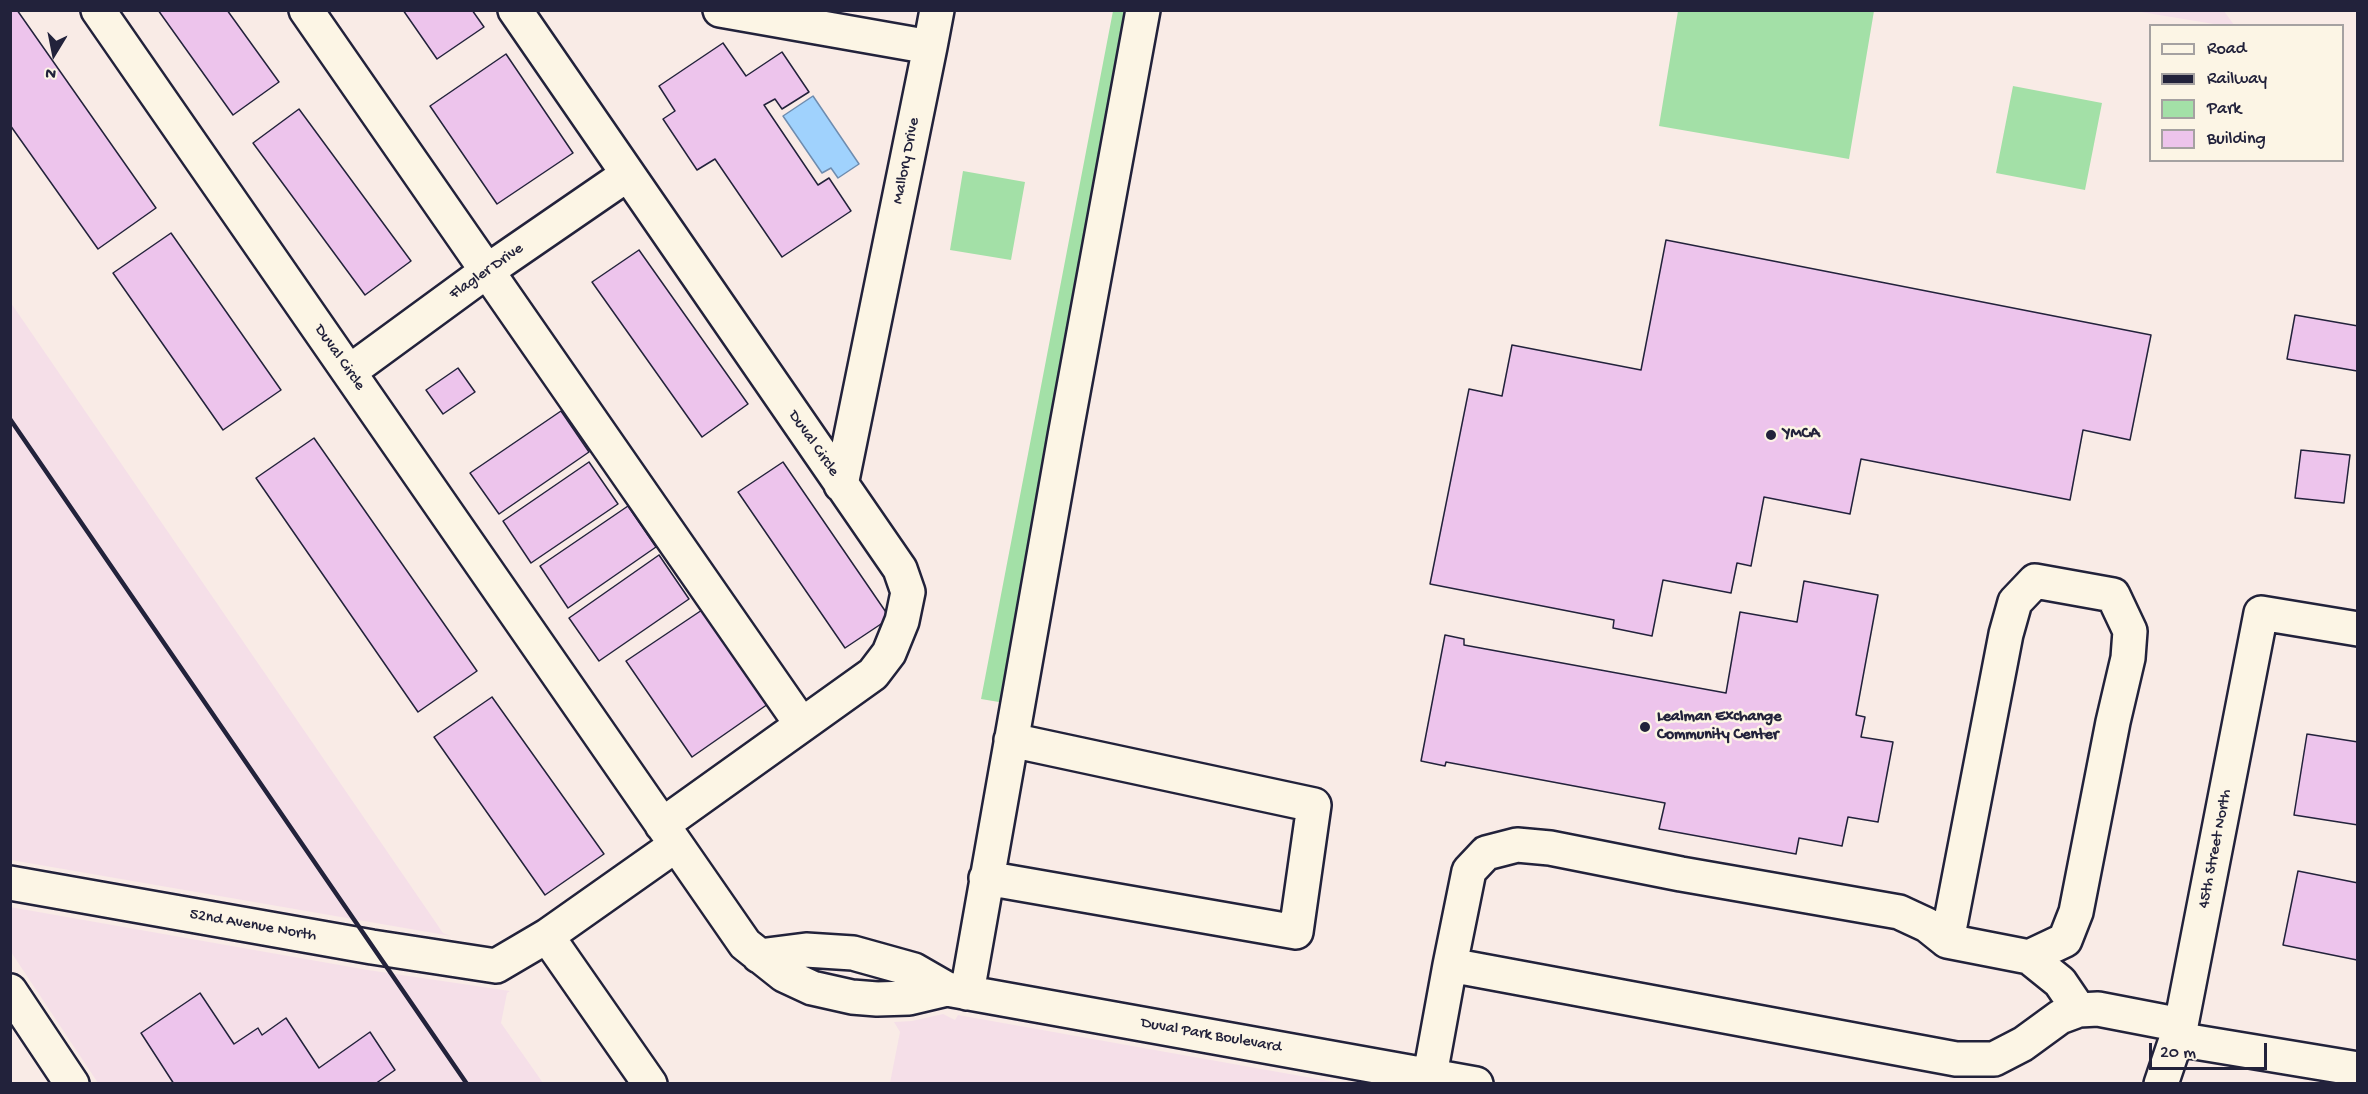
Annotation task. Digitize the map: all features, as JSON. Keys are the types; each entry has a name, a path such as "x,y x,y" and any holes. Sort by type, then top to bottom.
{"street":[{"name":"Duval Circle","path":"98,10 669,835 752,950"},
{"path":"306,10 802,725"},
{"name":"Duval Circle","path":"515,10 900,569 908,592 902,621 889,653 873,674 802,725 669,835"},
{"path":"720,10 930,47"},
{"name":"Mallory Drive","path":"841,485 937,10"},
{"path":"957,991 986,878 1143,10"},
{"name":"Flagler Drive","path":"349,372 487,271 628,174"},
{"path":"1947,941 2006,634 2015,602 2035,581 2113,595 2130,631 2128,658 2113,722 2076,912 2065,940 2029,957"},
{"name":"45th Street North","path":"2161,1083 2179,1032 2262,613 2358,629"},
{"path":"986,878 1296,932 1314,805 1011,741"},
{"path":"650,1083 547,936 669,835"},
{"path":"1431,1075 1469,871 1486,853 1517,844 1550,848 1681,874 1899,912 1927,926 1947,941 2029,957 2060,982 2079,1010"},
{"name":"52nd Avenue North","path":"10,883 372,947 496,966 547,936"},
{"name":"Duval Park Boulevard","path":"752,950 784,975 812,988 852,997 909,998 957,991"},
{"name":"Duval Park Boulevard","path":"752,950 853,953 914,970 957,991 1476,1083"},
{"path":"1450,965 1956,1059 1994,1059 2023,1044 2060,1017 2079,1010 2098,1009 2179,1032 2358,1069"},
{"path":"10,991 72,1083"}],"shaded area":[{"path":"2135,11 2224,11 2233,24 2214,24"},
{"path":"11,303 443,933 451,936 11,860"},
{"path":"10,907 368,970 510,991 507,993 501,1023 543,1083 98,1083 11,952"},
{"path":"943,1014 955,1020 958,1015 1340,1083 890,1083 900,1032 894,1022 912,1021"}],"green space":[{"path":"1113,11 1148,11 1017,705 981,699"},
{"path":"1678,11 1874,11 1849,159 1659,126"},
{"path":"2013,86 2102,103 2085,190 1996,173"},
{"path":"963,171 1025,182 1011,260 950,250"}],"water":[{"path":"813,96 859,164 838,178 831,168 822,173 783,116"}],"building":[{"path":"10,10 17,10 156,208 98,249 10,125"},
{"path":"158,10 227,10 279,82 233,115"},
{"path":"403,10 472,10 484,27 437,59"},
{"path":"723,43 746,76 782,52 809,92 782,109 775,99 764,105 818,185 829,178 851,211 782,257 715,159 697,170 663,119 675,111 659,86"},
{"path":"506,54 573,153 497,204 430,106"},
{"path":"299,109 411,261 365,295 253,143"},
{"path":"171,233 281,390 223,430 113,273"},
{"name":"YMCA","path":"1666,240 2151,335 2130,440 2083,430 2070,500 1861,459 1850,514 1764,497 1751,566 1737,563 1731,593 1663,580 1652,636 1613,628 1614,620 1430,584 1469,389 1502,396 1512,345 1641,370"},
{"path":"639,250 748,404 702,437 592,282"},
{"path":"2295,315 2358,326 2357,371 2287,359"},
{"path":"458,368 475,392 443,414 426,390"},
{"path":"561,411 589,452 499,514 470,473"},
{"path":"314,438 477,671 418,712 256,478"},
{"path":"2301,450 2350,455 2344,503 2295,498"},
{"path":"589,462 618,504 531,563 503,521"},
{"path":"783,462 890,618 845,648 738,492"},
{"path":"628,506 656,547 568,608 540,566"},
{"path":"659,555 689,599 599,661 569,618"},
{"name":"Lealman Exchange Community Center","path":"1804,581 1878,595 1856,715 1865,717 1861,737 1893,742 1878,822 1848,817 1842,846 1799,838 1796,854 1659,829 1665,803 1446,762 1445,766 1421,761 1445,635 1464,639 1464,645 1726,693 1740,612 1797,622"},
{"path":"702,610 768,704 692,757 626,661"},
{"path":"492,697 604,854 545,895 434,737"},
{"path":"2307,734 2358,742 2358,825 2294,815"},
{"path":"2298,871 2358,883 2357,960 2283,945"},
{"path":"200,993 234,1044 258,1028 262,1035 286,1018 319,1068 370,1032 395,1070 375,1084 174,1084 141,1033"}],"railway":[{"path":"10,419 467,1084"}],"place":[{"name":"YMCA","path":"1771,435"},
{"name":"Lealman Exchange Community Center","path":"1645,727"}]}
